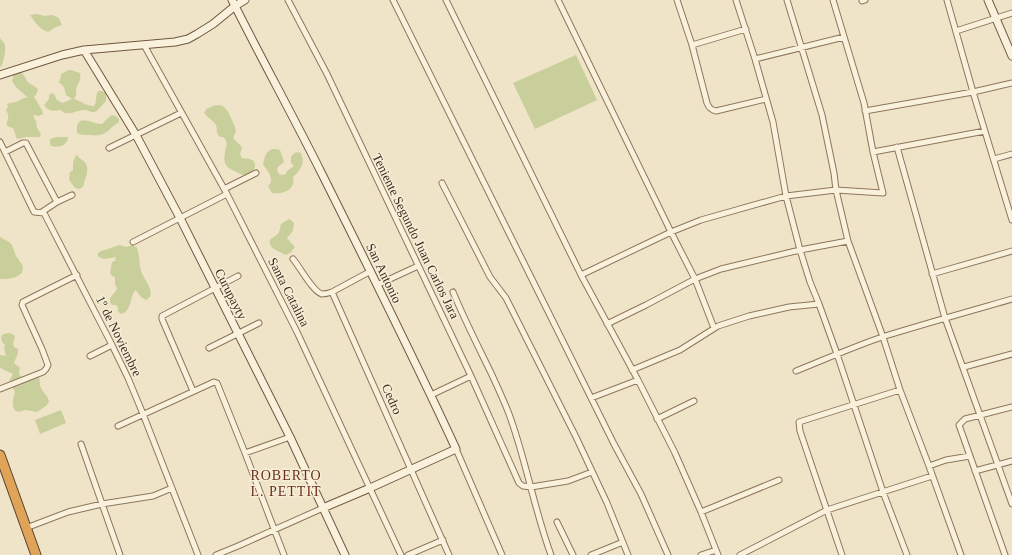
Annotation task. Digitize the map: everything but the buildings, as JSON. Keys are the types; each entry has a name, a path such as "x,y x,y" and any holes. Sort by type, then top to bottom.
{"highway":[{"path":"0,455 36,555"},
{"path":"0,472 30,555"}],"street":[{"path":"0,75 62,55 84,50 175,42 188,39 213,24 234,3 245,0"},
{"name":"Teniente Segundo Juan Carlos Jara","path":"288,0 326,74 472,376 519,483 523,486 531,487"},
{"path":"393,0 614,444 641,494 668,555"},
{"path":"446,0 582,275 675,453 717,552 701,555"},
{"path":"558,0 695,279 714,328"},
{"path":"677,0 692,45 709,108 716,111 766,99"},
{"path":"736,0 773,122 786,196 800,250 810,282 837,354 883,492 907,555"},
{"path":"787,0 822,115 836,190 848,241 883,337 900,390 961,555"},
{"path":"582,275 671,232 701,220 786,196 836,190 883,193 873,152 864,103 833,0"},
{"path":"947,0 1012,220"},
{"path":"988,0 1012,56"},
{"name":"San Antonio","path":"234,3 321,170 377,285 456,449 502,555"},
{"path":"956,31 1012,13"},
{"path":"692,45 746,29"},
{"path":"755,59 844,36"},
{"name":"Santa Catalina","path":"144,45 225,192 298,332 401,555"},
{"name":"Curupayty","path":"84,50 136,135 180,218 290,437 345,555"},
{"path":"865,111 973,92 1012,83"},
{"path":"109,148 181,113"},
{"path":"873,152 985,131"},
{"name":"1º de Noviembre","path":"0,142 34,212 44,213 112,345 143,414 198,555"},
{"path":"5,152 26,143 57,202"},
{"path":"897,147 945,318 964,367 1012,504"},
{"path":"994,159 1012,154"},
{"path":"133,242 180,218 256,173"},
{"path":"442,183 490,277 506,298 576,437 607,503 628,555"},
{"path":"42,212 57,202 72,195"},
{"path":"607,324 695,279 721,269 800,250 848,241"},
{"path":"932,274 1012,252"},
{"path":"293,259 316,291 323,294 332,292 370,271"},
{"path":"377,285 418,266"},
{"path":"0,389 43,372 48,365 22,305 23,302 77,275"},
{"path":"193,391 162,316 238,276"},
{"name":"Cedro","path":"332,292 449,555"},
{"path":"453,292 503,398 531,487 545,540 551,555"},
{"path":"796,371 883,337 1012,300"},
{"path":"632,370 680,350 714,328 749,316 789,307 819,304"},
{"path":"210,348 259,323"},
{"path":"90,356 112,345"},
{"path":"964,367 1012,354"},
{"path":"430,395 472,376"},
{"path":"592,398 638,380"},
{"path":"118,426 193,391 214,382 217,383 284,555"},
{"path":"842,555 800,430 799,422 900,390"},
{"path":"658,418 694,401"},
{"path":"1005,555 959,424 966,419 1012,407"},
{"path":"245,453 290,437"},
{"path":"81,444 120,555"},
{"path":"216,555 412,470 456,449"},
{"path":"929,466 946,460 970,456"},
{"path":"975,471 998,464 1012,462"},
{"path":"531,487 568,481 592,472"},
{"path":"740,555 827,510 932,476"},
{"path":"701,512 779,480"},
{"path":"26,528 68,512 102,504 153,496 172,488"},
{"path":"557,522 573,555"},
{"path":"408,555 443,540"},
{"path":"591,555 623,542"}],"green space":[{"path":"37,14 45,16 52,15 59,18 62,25 48,32 45,31 30,15"},
{"path":"0,38 4,43 5,49 1,67 0,66"},
{"path":"576,55 597,100 535,129 513,83"},
{"path":"69,70 80,73 80,81 76,89 76,96 74,99 94,106 98,91 106,93 106,101 95,112 85,110 65,113 61,110 49,110 44,105 49,99 49,95 52,93 55,95 56,99 62,103 72,99 66,95 64,87 58,81 60,81 61,74"},
{"path":"19,72 23,74 27,82 35,86 38,90 34,97 43,114 39,116 33,115 37,128 41,134 40,137 26,137 17,139 13,128 6,124 8,120 8,113 6,110 8,107 7,104 28,98 12,81 14,73"},
{"path":"216,105 221,105 224,107 231,118 236,131 233,138 242,147 240,154 242,158 254,161 254,170 246,176 232,170 226,165 224,159 227,145 226,140 218,135 217,127 204,113 206,109"},
{"path":"112,115 119,119 119,122 105,133 84,135 77,133 77,125 80,121 102,124"},
{"path":"56,137 68,137 68,140 62,146 51,146 50,139"},
{"path":"272,149 280,150 284,162 278,167 277,170 279,174 286,174 287,171 294,166 291,163 291,157 294,153 301,153 303,160 302,166 293,177 292,186 287,191 280,193 272,193 268,186 271,178 263,164 267,153"},
{"path":"76,155 85,163 87,167 83,187 79,189 75,188 69,180"},
{"path":"289,219 294,223 294,226 293,231 287,238 295,247 286,255 272,247 270,245 270,240 278,234 281,224"},
{"path":"0,237 12,245 16,256 23,266 22,273 14,278 0,279"},
{"path":"119,245 126,247 133,245 136,246 141,271 151,293 150,297 146,300 142,298 135,290 129,308 121,314 118,312 116,305 112,305 110,302 110,298 117,288 115,285 115,277 110,273 112,262 115,261 116,257 104,259 98,256 98,253 101,251"},
{"path":"10,333 14,335 15,338 13,343 14,347 18,349 14,363 20,368 20,376 38,376 41,388 47,396 49,402 37,412 26,410 18,412 13,406 15,392 9,381 13,374 0,367 0,355 6,356 4,348 5,345 2,342 1,337 3,334"},
{"path":"61,410 66,423 40,434 35,420"}],"district":[{"name":"ROBERTO L. PETTIT","path":"286,484"}]}
